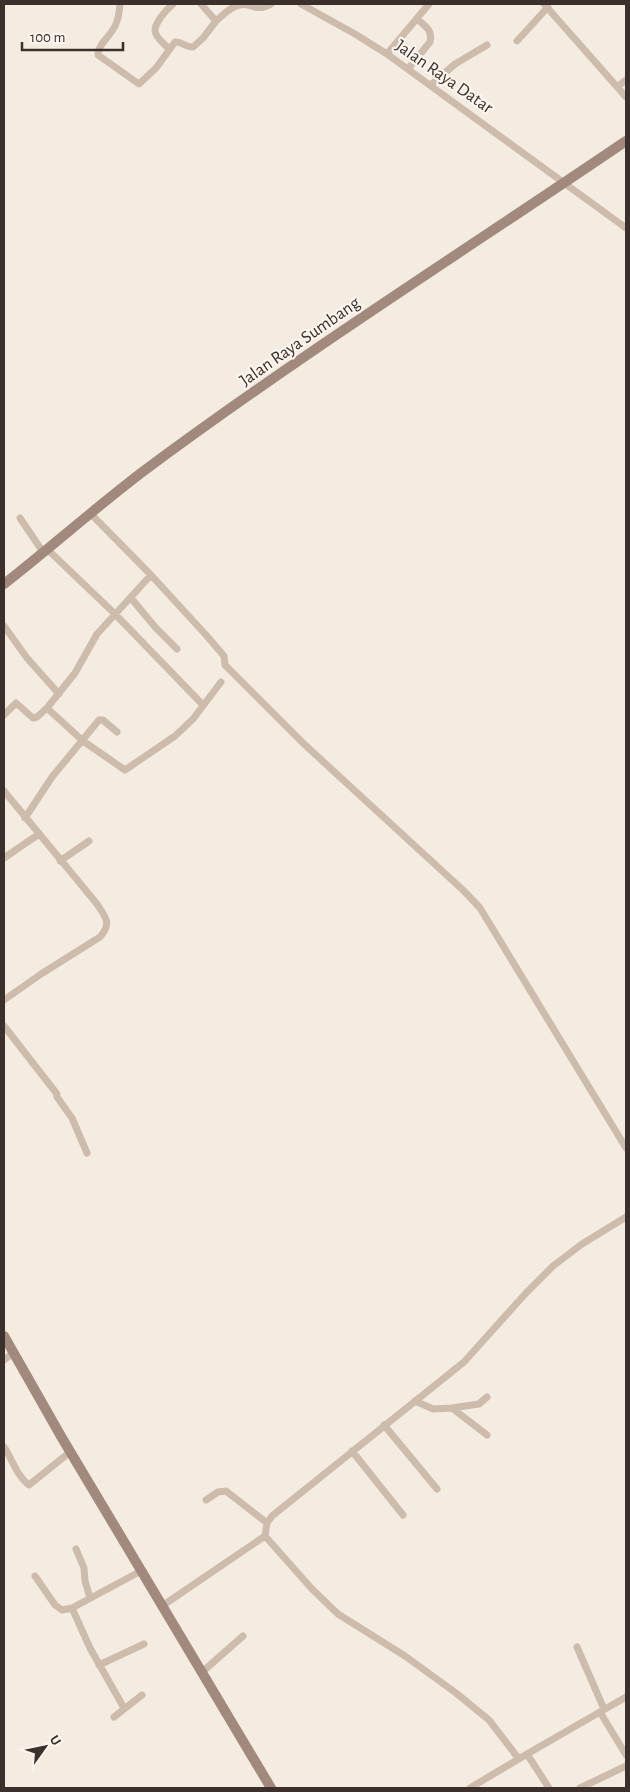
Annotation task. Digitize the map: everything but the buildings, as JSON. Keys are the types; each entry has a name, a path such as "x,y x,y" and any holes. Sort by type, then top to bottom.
{"street":[{"path":"120,4 113,31 99,48 98,53 99,57 140,84 156,68 177,41 193,47 229,9 240,5 263,8 271,4"},
{"path":"169,49 156,35 155,27 163,14 173,4"},
{"path":"201,4 216,21"},
{"name":"Jalan Raya Datar","path":"301,4 315,10 387,54 626,228"},
{"path":"387,54 429,4"},
{"path":"517,41 546,6 626,96"},
{"path":"408,69 430,42 432,36 428,28 417,20"},
{"path":"431,85 456,64 487,45"},
{"path":"618,86 626,80"},
{"name":"Jalan Raya Sumbang","path":"4,584 140,474 311,353 626,141"},
{"path":"90,514 151,575 224,656 225,665 297,738 464,891 485,914 626,1148"},
{"path":"20,518 45,550 115,614 203,705"},
{"path":"4,715 16,704 33,718 38,717 75,673 97,634 151,575"},
{"path":"131,598 155,627 177,649"},
{"path":"4,626 59,694"},
{"path":"47,708 83,741 125,770 175,736 193,719 221,682"},
{"path":"25,818 52,777 101,719 117,732"},
{"path":"4,791 105,917 107,928 100,937 4,1000"},
{"path":"4,858 39,834"},
{"path":"60,861 89,841"},
{"path":"4,1026 57,1094 57,1097 72,1118 87,1153"},
{"path":"162,1606 265,1536 267,1523 278,1510 464,1362 526,1292 553,1266 582,1244 626,1217"},
{"path":"4,1336 70,1452 271,1788"},
{"path":"4,1360 13,1353"},
{"path":"415,1401 433,1409 452,1408 479,1404 487,1397"},
{"path":"452,1408 487,1435"},
{"path":"384,1426 437,1488"},
{"path":"4,1447 13,1465 29,1485 70,1452"},
{"path":"352,1451 403,1515"},
{"path":"206,1500 218,1492 226,1491 267,1523"},
{"path":"265,1536 312,1589 338,1614 406,1656 456,1693 489,1720 519,1759"},
{"path":"76,1549 84,1568 85,1581 90,1598"},
{"path":"35,1576 58,1609 62,1610 72,1608 141,1571"},
{"path":"72,1608 99,1665 124,1708"},
{"path":"201,1673 243,1636"},
{"path":"99,1665 144,1644"},
{"path":"577,1647 602,1710 626,1755"},
{"path":"114,1717 142,1695"},
{"path":"470,1788 626,1697"},
{"path":"527,1754 549,1788"},
{"path":"580,1788 626,1766"}]}
